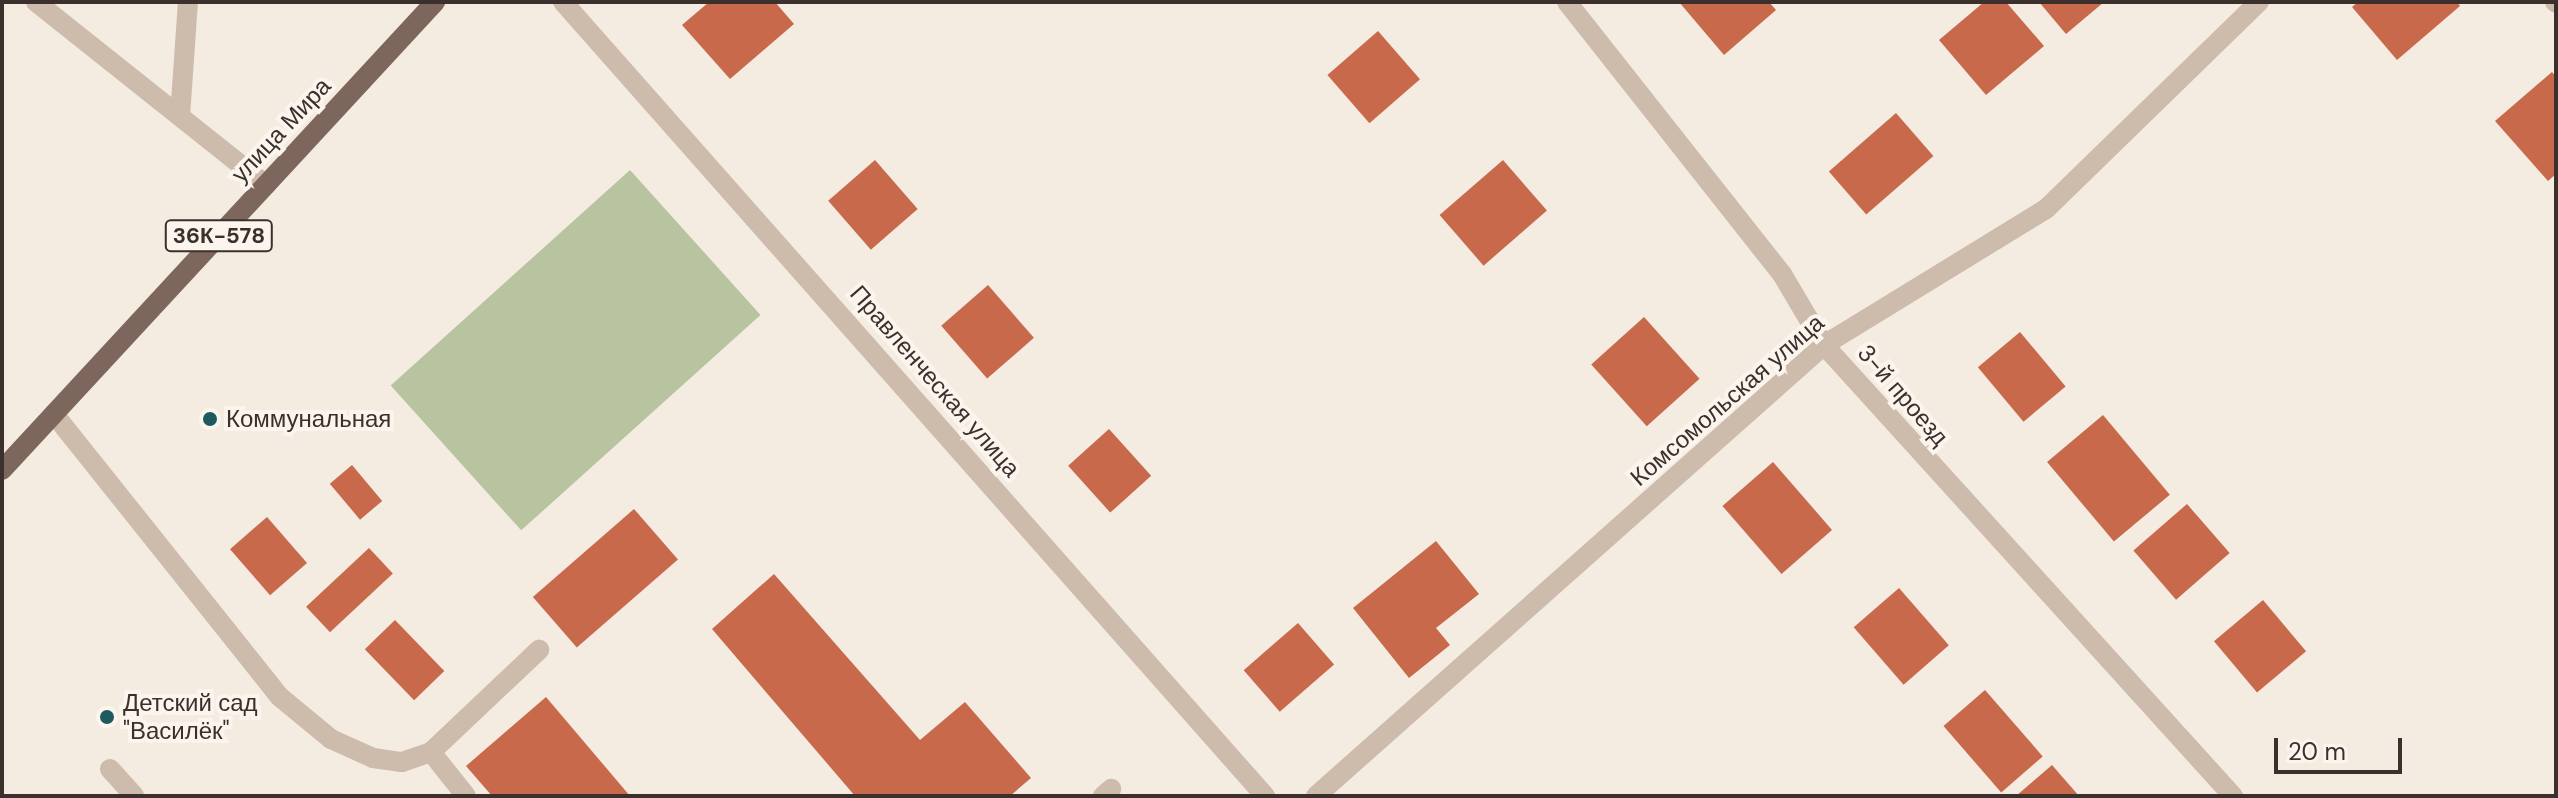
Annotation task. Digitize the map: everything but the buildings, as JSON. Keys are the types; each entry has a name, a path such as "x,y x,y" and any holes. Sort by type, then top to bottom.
{"main road":[{"name":"улица Мира","path":"2,470 435,2"}],"street":[{"path":"36,2 266,185"},
{"path":"180,116 188,2"},
{"name":"Правленческая улица","path":"563,2 1265,796"},
{"name":"3-й проезд","path":"1567,2 1782,274 1824,345 2233,796"},
{"name":"Комсомольская улица","path":"1316,796 1824,345 2046,209 2259,2"},
{"path":"54,414 280,697 331,739 373,758 402,762 431,752 539,650"},
{"path":"431,752 466,796"},
{"path":"110,769 134,796"}],"green space":[{"path":"630,170 760,315 521,530 391,385"}],"place":[{"name":"Коммунальная","path":"210,419"},
{"name":"Детский сад \"Василёк\"","path":"107,717"}]}
